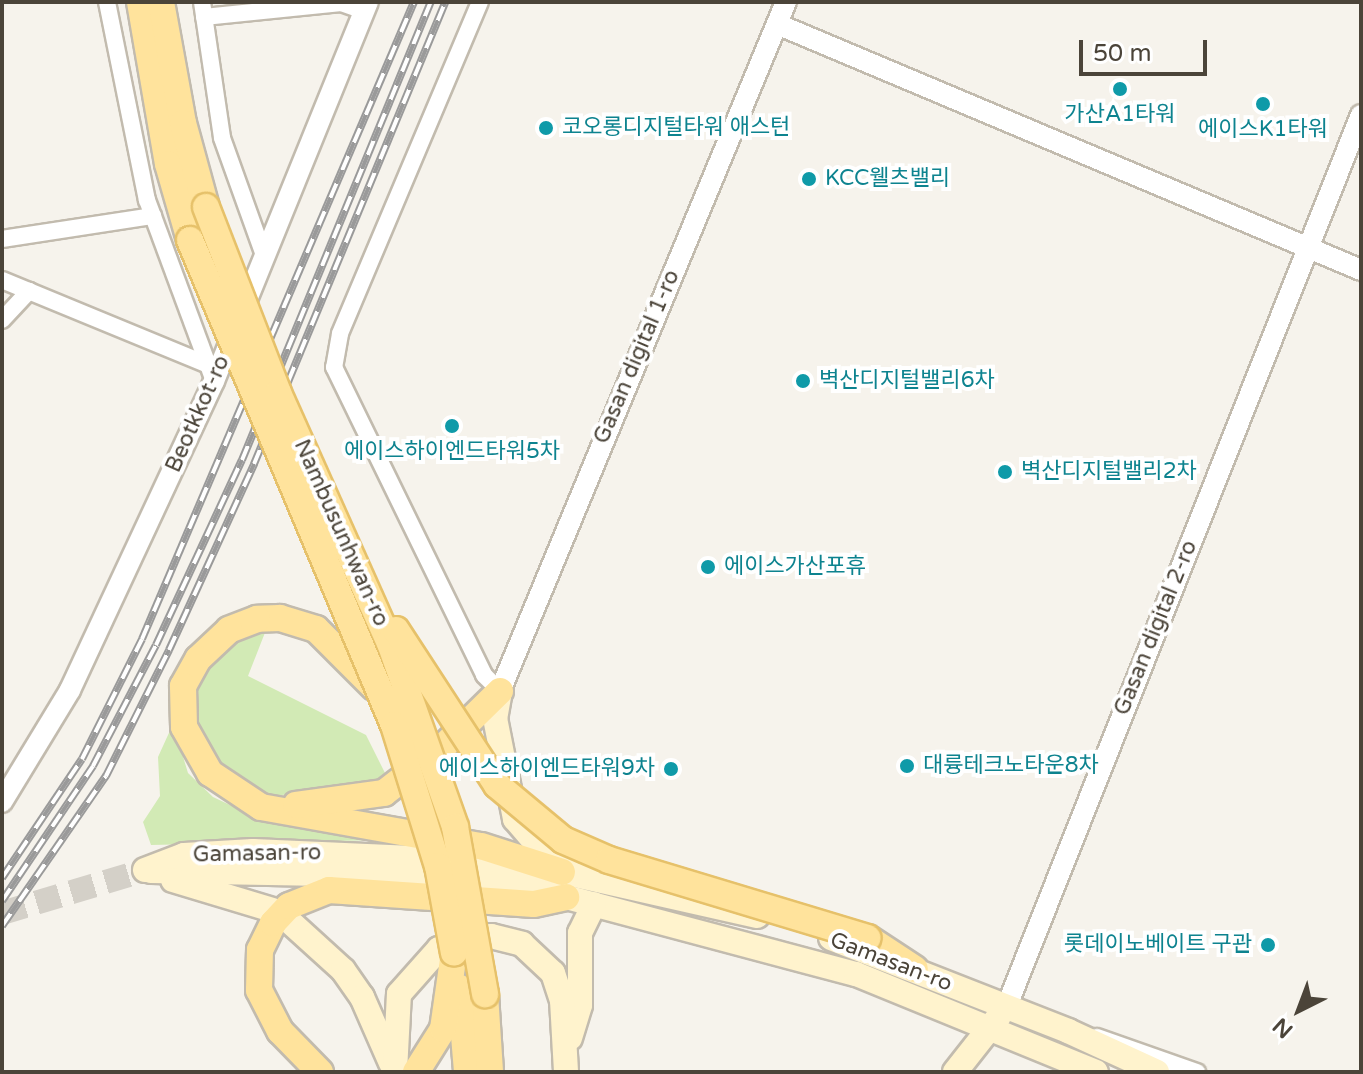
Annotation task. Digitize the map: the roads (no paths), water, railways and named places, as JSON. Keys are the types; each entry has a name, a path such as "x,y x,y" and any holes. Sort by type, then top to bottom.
{"main road":[{"name":"Nambusunhwan-ro","path":"140,2 168,164 190,240 220,321 384,700 422,805 454,953 490,1072"},
{"name":"Nambusunhwan-ro","path":"161,2 183,123 206,207 278,393 367,587 455,827 467,1072"},
{"path":"367,587 497,785 563,840 609,860 868,938 915,969"},
{"path":"384,700 333,640 316,629 280,618 257,619 219,637 189,673 181,701 184,727 198,759 219,783 261,807 481,846 570,882"},
{"path":"261,807 384,793 443,747 500,691"},
{"path":"500,691 495,718 515,819 570,882"},
{"name":"Gamasan-ro","path":"395,1072 362,997 343,970 281,916 145,870 184,855 253,851 397,855 570,882 787,922 915,969 1095,1072"},
{"path":"320,1072 280,1031 259,990 260,950 273,923 289,906 329,890 534,904 570,882"},
{"name":"Gamasan-ro","path":"570,882 594,904 856,974 998,1017 1068,1031 1157,1072"},
{"path":"567,1060 580,1005 580,933 594,904"},
{"path":"395,1072 395,1015 399,994 428,956 453,942 491,936 522,944 553,973 567,1060"},
{"path":"408,984 415,1072"},
{"path":"415,1072 434,1050 465,992"},
{"path":"955,1072 998,1017"}],"street":[{"path":"107,2 153,216 210,372"},
{"path":"480,2 340,334 334,367 484,675 500,691"},
{"name":"Gasan digital 1-ro","path":"500,691 786,2"},
{"name":"Beotkkot-ro","path":"2,802 70,690 210,372 265,258 366,7 341,3 203,10"},
{"path":"203,10 222,138 265,258"},
{"path":"777,24 1361,270"},
{"name":"Gasan digital 2-ro","path":"998,1017 1361,115"},
{"path":"2,239 153,216"},
{"path":"2,280 210,372"},
{"path":"5,317 29,291"},
{"path":"1068,1031 1121,1042 1197,1072"}],"tunnel":[{"path":"2,913 145,870"}],"railway":[{"path":"2,878 82,759 142,639 414,2"},
{"path":"2,901 93,766 156,645 242,460 431,2"},
{"path":"2,926 106,776 169,650 254,464 445,2"}],"place":[{"name":"가산A1타워","path":"1120,89"},
{"name":"에이스K1타워","path":"1263,104"},
{"name":"코오롱디지털타워 애스턴","path":"546,128"},
{"name":"KCC웰츠밸리","path":"809,179"},
{"name":"벽산디지털밸리6차","path":"803,381"},
{"name":"에이스하이엔드타워5차","path":"452,426"},
{"name":"벽산디지털밸리2차","path":"1005,472"},
{"name":"에이스가산포휴","path":"708,567"},
{"name":"대륭테크노타운8차","path":"907,766"},
{"name":"에이스하이엔드타워9차","path":"671,769"},
{"name":"롯데이노베이트 구관","path":"1268,945"}]}
